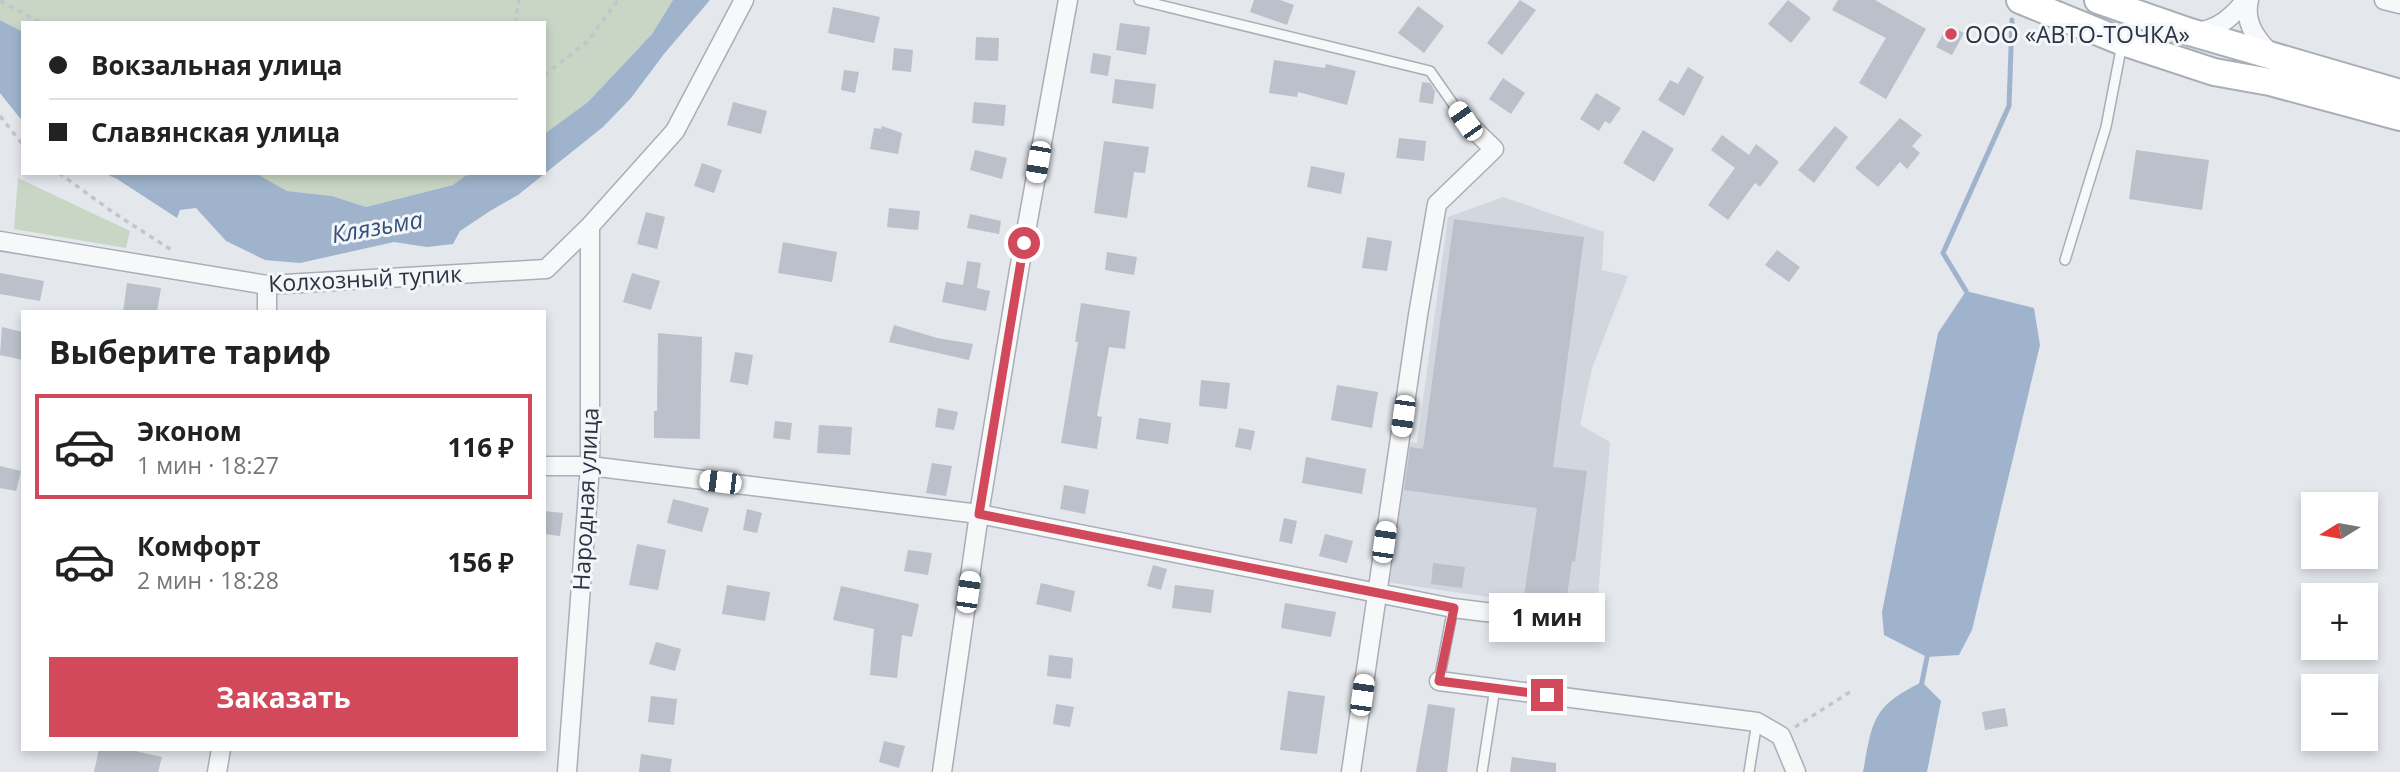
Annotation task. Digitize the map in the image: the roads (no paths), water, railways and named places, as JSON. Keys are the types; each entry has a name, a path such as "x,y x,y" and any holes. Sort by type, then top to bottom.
{"street":[{"name":"Колхозный тупик","path":"0,241 267,285 546,269 590,226 674,131 744,0"},
{"path":"942,772 979,514 1019,270 1068,0"},
{"path":"2020,0 2123,42 2214,72 2270,82 2400,117"},
{"path":"2098,0 2122,5 2190,32 2400,93"},
{"path":"2190,32 2203,31 2225,22 2248,0"},
{"path":"2248,0 2251,28 2273,55"},
{"path":"2384,0 2400,4"},
{"path":"1351,772 1418,315 1437,204 1494,149 1465,121"},
{"name":"Народная улица","path":"567,772 590,466 590,226"},
{"path":"267,285 267,310"},
{"path":"546,466 590,466 979,514 1454,608 1582,624"},
{"path":"1439,681 1757,722 1781,736 1796,772"},
{"path":"217,772 220,751"}],"lane":[{"path":"1139,0 1430,71 1465,121"},
{"path":"2065,260 2106,127 2123,42"},
{"path":"1439,681 1454,608"},
{"path":"1482,772 1495,688"},
{"path":"1749,772 1757,722"}],"water":[{"path":"673,0 710,0 631,98 603,127 546,173 546,133 588,102 652,34"},
{"path":"0,20 21,31 21,119 0,93"},
{"name":"Клязьма","path":"108,175 259,175 287,191 332,196 366,207 453,185 465,176 543,175 518,195 460,231 453,244 427,247 394,242 300,263 265,260 226,241 196,208 180,210 177,218"},
{"path":"1966,291 2034,308 2040,345 1972,630 1959,655 1927,657 1884,635 1882,612 1938,333"},
{"path":"1922,682 1941,701 1927,772 1863,772 1877,717 1893,699"}],"waterway":[{"path":"1966,291 1943,253 2009,106 2012,20"},
{"path":"1921,687 1927,657"}],"place":[{"name":"ООО «АВТО-ТОЧКА»","path":"1951,34"}]}
